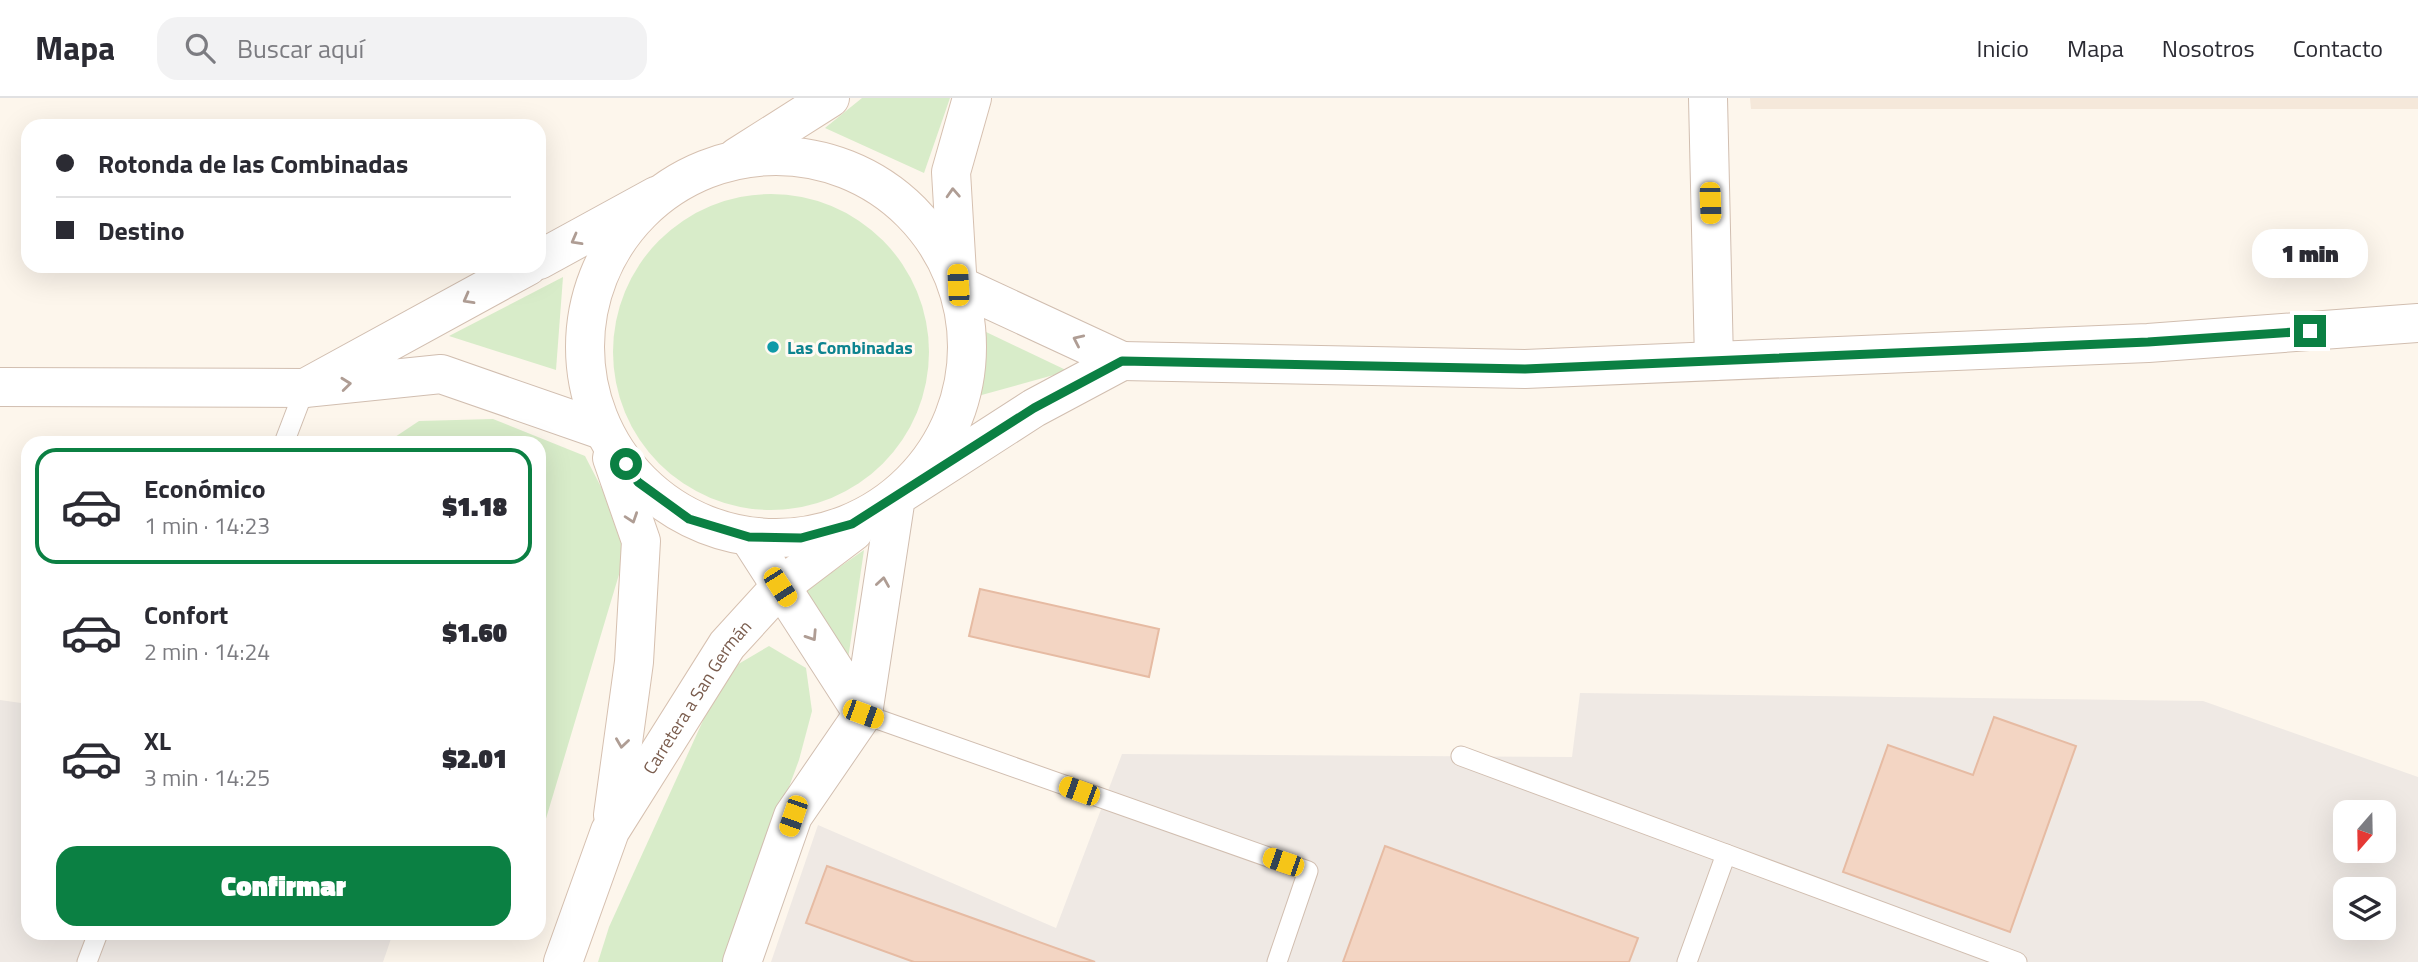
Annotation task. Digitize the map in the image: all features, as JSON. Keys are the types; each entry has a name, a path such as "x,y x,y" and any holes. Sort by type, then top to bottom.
{"street":[{"path":"732,160 830,98"},
{"path":"742,962 793,816 863,714 896,497 936,454 961,401 968,343 958,285 951,172 971,98"},
{"path":"1708,98 1714,361"},
{"path":"546,256 656,196 692,173 732,160 788,156 844,168 893,195 932,235 958,285 1122,361 1525,369 2148,342 2418,323"},
{"name":"Carretera a San Germán","path":"563,962 610,831 634,662 640,541 584,368 587,303 612,244 656,196"},
{"path":"305,388 515,273"},
{"path":"0,387 305,388 441,374 602,430 638,482 689,519 749,537 801,538 852,524 1034,408 1122,361"},
{"name":"Carretera a San Germán","path":"610,831 727,645 780,587 896,497"},
{"path":"749,537 863,714"}],"lane":[{"path":"287,436 305,388"},
{"path":"863,714 1308,871 1277,962"},
{"path":"1461,756 2009,961"},
{"path":"1687,962 1726,854"},
{"path":"87,962 95,940"}],"shaded area":[{"path":"1750,98 2418,98 2418,109 1751,109"},
{"path":"1580,693 2203,701 2418,777 2418,962 771,962 818,825 1056,928 1122,754 1572,757"},
{"path":"0,700 21,703 21,940 391,940 383,962 0,962"}],"green space":[{"path":"862,98 950,98 924,173 825,128"},
{"path":"771,194 802,197 831,206 859,221 883,240 902,264 917,292 926,321 929,352 926,383 917,412 902,440 883,464 859,483 831,498 802,507 771,510 740,507 711,498 683,483 659,464 640,440 625,412 616,383 613,352 616,321 625,292 640,264 659,240 683,221 711,206 740,197"},
{"path":"563,277 556,370 449,336"},
{"path":"984,331 1068,371 978,396"},
{"path":"493,419 535,436 396,436 419,421"},
{"path":"546,440 585,456 629,541 546,819"},
{"path":"864,550 847,666 805,591"},
{"path":"769,646 806,668 812,711 799,760 724,962 598,962 609,927 706,714 735,666"}],"building":[{"path":"980,589 1159,629 1149,677 969,636"},
{"path":"1994,717 2076,746 2010,932 1843,872 1888,745 1973,775"},
{"path":"1385,846 1638,938 1629,962 1343,962"},
{"path":"827,866 1095,962 914,962 806,923"}],"place":[{"name":"Las Combinadas","path":"773,347"}],"route":[{"path":"626,464 638,482 689,519 749,537 801,538 852,524 1034,408 1122,361 1525,369 2148,342 2310,331"}]}
